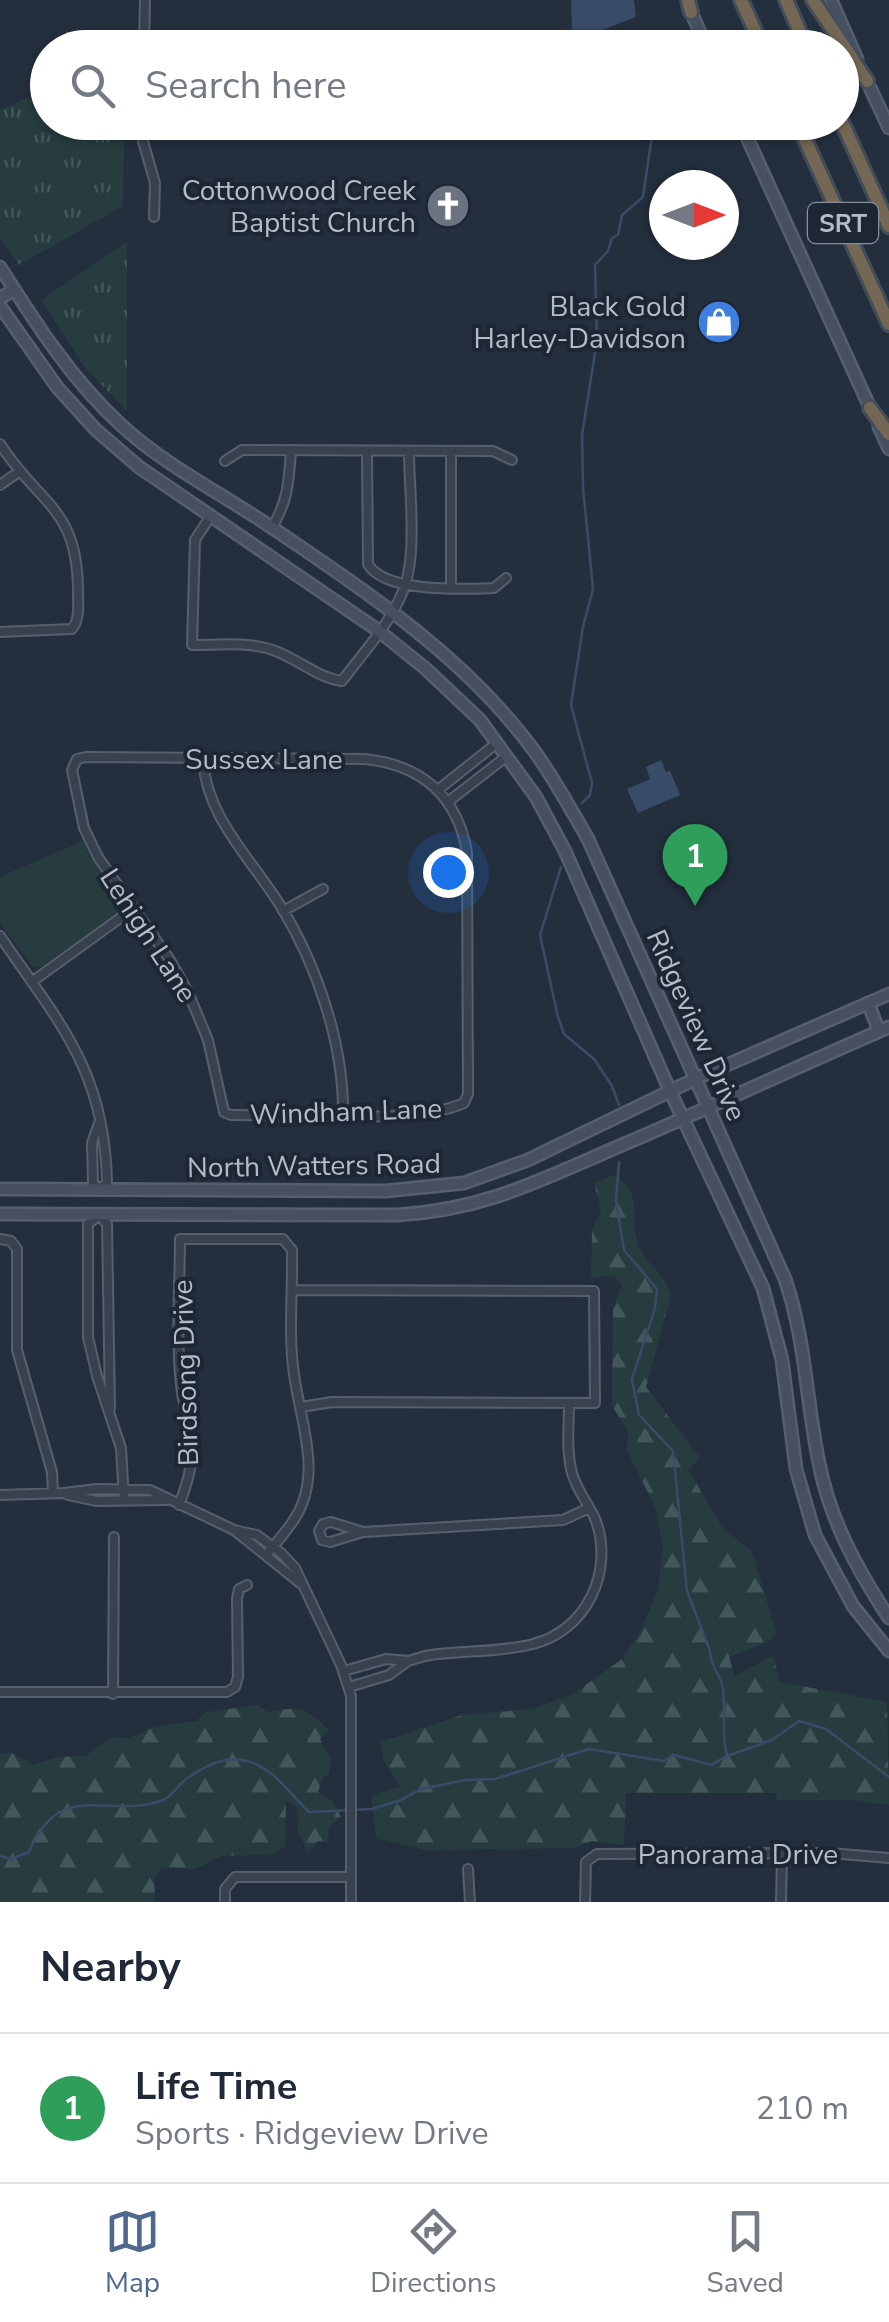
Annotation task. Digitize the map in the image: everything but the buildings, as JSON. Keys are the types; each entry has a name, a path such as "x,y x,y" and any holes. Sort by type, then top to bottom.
{"highway":[{"path":"741,0 755,30"},
{"path":"786,0 799,30"},
{"path":"814,0 834,30"},
{"path":"859,69 867,81"},
{"name":"SRT","path":"805,140 889,324"},
{"name":"SRT","path":"850,140 889,226"},
{"path":"870,408 889,434"}],"main road":[{"path":"831,0 844,30"},
{"path":"688,4 699,30"},
{"path":"859,63 889,128"},
{"path":"748,140 889,449"},
{"name":"Ridgeview Drive","path":"0,267 62,359 121,425 144,445 272,528 392,613 472,678 532,747 588,838 782,1272 798,1320 816,1449 834,1516 855,1562 889,1618"},
{"path":"0,302 14,290"},
{"name":"Ridgeview Drive","path":"0,302 57,387 96,430 139,468 379,631 426,669 480,720 536,797 565,851 670,1091 754,1267 775,1326 796,1469 812,1524 853,1606 889,1651"},
{"path":"498,742 510,738 532,747"},
{"path":"565,851 588,838"},
{"name":"North Watters Road","path":"0,1189 386,1191 464,1183 528,1160 670,1091 889,995"},
{"path":"868,1003 884,1029"},
{"name":"North Watters Road","path":"0,1214 397,1215 454,1210 521,1190 884,1029"},
{"path":"100,1190 100,1214"},
{"path":"775,1326 798,1320"},
{"path":"812,1524 834,1516"}],"street":[{"path":"144,30 145,0"},
{"path":"143,140 155,183 154,217"},
{"path":"0,444 56,510 73,540 78,562 78,619 74,628 64,632 0,632"},
{"path":"225,461 242,450 493,451 512,460"},
{"path":"272,528 284,509 289,490 291,450"},
{"path":"210,517 195,540 192,645 248,645 276,650 330,680 342,681 392,613 406,583 410,567 410,450"},
{"path":"451,450 451,589"},
{"path":"367,451 368,564 376,575 418,587 451,589 494,588 506,578"},
{"path":"0,485 20,471"},
{"path":"444,795 498,742"},
{"path":"444,795 508,756"},
{"path":"203,759 207,790 218,816 284,911 311,967 331,1027 344,1098 343,1115"},
{"name":"Sussex Lane","path":"76,761 380,760 409,769 444,795"},
{"name":"Lehigh Lane","path":"76,761 72,770 84,828 98,857 180,976 200,1015 224,1112"},
{"name":"Windham Lane","path":"224,1112 422,1112 460,1106 466,1100 468,852 462,827 444,795"},
{"path":"284,911 323,890"},
{"path":"33,981 134,908"},
{"path":"0,936 66,1028 82,1058 106,1144 107,1182 100,1190 92,1182 92,1143 99,1123"},
{"path":"110,1408 107,1224 100,1214 88,1224 88,1337 96,1376 121,1448 124,1500"},
{"name":"Birdsong Drive","path":"179,1504 194,1453 180,1372 180,1239 283,1239 292,1250 292,1290"},
{"path":"0,1240 11,1242 17,1249 17,1350 52,1472 53,1493"},
{"path":"266,1555 296,1517 307,1486 308,1451 293,1373 292,1290 594,1291 595,1403 332,1402 301,1407"},
{"path":"344,1671 386,1659 408,1661 441,1653 529,1645 551,1638 575,1620 594,1592 601,1565 600,1536 570,1463 569,1403"},
{"path":"0,1494 150,1490 234,1530 300,1583"},
{"path":"64,1493 96,1501 167,1500"},
{"path":"363,1532 331,1522 322,1524 319,1531 322,1540 330,1542 363,1532 551,1522 590,1508"},
{"path":"234,1530 250,1531 273,1546 295,1568 344,1671 349,1687 353,1765 351,1902"},
{"path":"113,1694 114,1537"},
{"path":"0,1692 231,1690 238,1678 237,1599 239,1589 248,1585"},
{"path":"349,1687 390,1675 408,1661"},
{"name":"Panorama Drive","path":"585,1902 585,1866 588,1858 597,1854 830,1853 889,1858"},
{"path":"781,1902 782,1854"},
{"path":"468,1869 470,1902"},
{"path":"226,1902 225,1888 235,1877 351,1877"}],"green space":[{"path":"30,97 30,140 124,140 123,206 19,265 0,238 0,110"},
{"path":"127,242 127,411 86,369 41,300"},
{"path":"83,841 126,908 41,967 33,967 0,923 0,877"},
{"path":"615,1175 633,1198 640,1248 671,1296 646,1387 700,1458 688,1469 722,1527 752,1552 776,1632 770,1641 729,1657 735,1676 773,1656 780,1682 887,1702 889,1805 852,1800 777,1800 776,1793 626,1793 624,1845 592,1841 574,1848 425,1850 376,1838 371,1796 400,1786 384,1761 380,1742 462,1715 532,1709 570,1696 622,1659 640,1632 658,1590 663,1547 655,1507 627,1450 628,1431 612,1406 613,1308 622,1285 614,1275 591,1278 592,1231 601,1210 594,1183"},
{"path":"258,1705 268,1712 302,1710 329,1730 320,1739 331,1759 329,1774 322,1779 318,1792 332,1801 341,1817 329,1827 328,1842 318,1841 308,1853 298,1831 297,1807 286,1800 285,1846 275,1854 221,1856 195,1869 161,1867 154,1879 155,1902 0,1902 0,1754 12,1753 33,1765 58,1757 86,1756 111,1737 130,1738 154,1727 196,1721 207,1712"}],"water":[{"path":"571,0 634,0 636,17 602,30 572,30"},
{"path":"661,760 680,795 638,813 627,789 650,779 646,767"}],"waterway":[{"path":"582,803 590,795 592,783 571,705 593,589 582,435 597,340 595,265 618,235 622,215 643,197 651,140"},
{"path":"561,867 540,935 558,1017 564,1034 594,1059 619,1105"},
{"path":"619,1162 616,1201 624,1250 657,1289 655,1308 632,1379 639,1415 673,1451 687,1591 722,1684 727,1756"},
{"path":"0,1856 11,1859 29,1852 42,1829 56,1815 71,1808 143,1805 163,1800 198,1771 228,1760 243,1760 263,1768 309,1812 372,1809 421,1789 495,1779 589,1749 664,1761 674,1755 711,1765 772,1740 799,1721 826,1729 889,1777"}],"place":[{"name":"Cottonwood Creek Baptist Church","path":"448,206"},
{"name":"Black Gold Harley-Davidson","path":"719,322"},
{"name":"Life Time","path":"695,906"}]}
